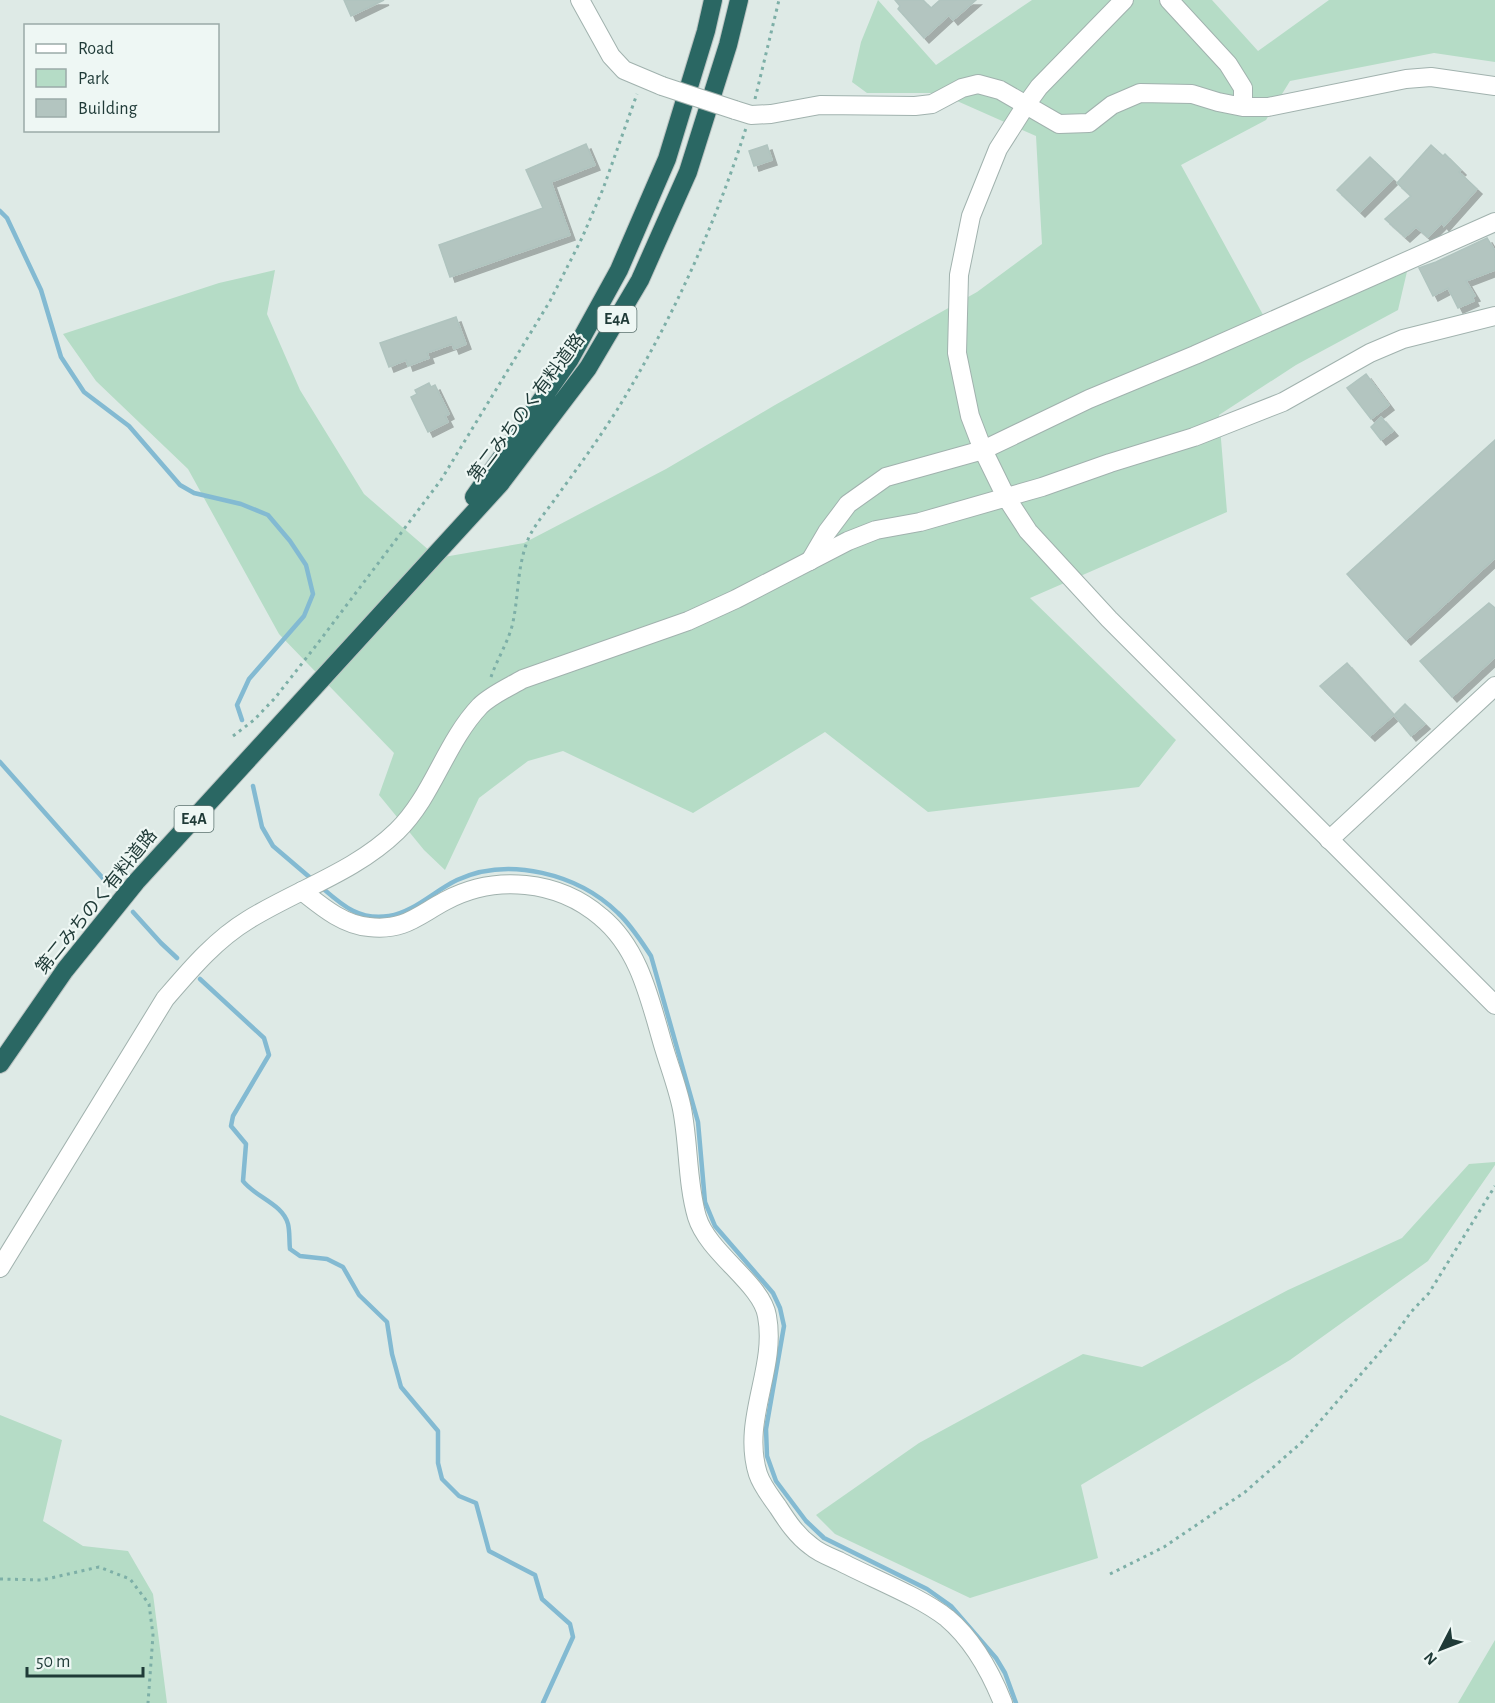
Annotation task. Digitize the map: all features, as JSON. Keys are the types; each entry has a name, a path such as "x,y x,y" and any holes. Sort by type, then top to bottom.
{"highway":[{"name":"第二みちのく有料道路","path":"406,587 491,475 570,359 619,270 667,159 706,32 713,0"},
{"name":"第二みちのく有料道路","path":"0,1064 65,970 136,882 500,484 588,368 640,280 688,172 728,45 739,0"}],"street":[{"path":"580,0 611,56 624,70 662,86 743,112 771,114 820,105 915,106 932,104 962,88 978,84 1000,90 1059,124 1089,123 1112,105 1140,93 1192,94 1243,107 1268,107 1406,79 1431,77 1495,86"},
{"path":"1124,0 1040,87 1026,105 998,148 971,216 959,275 957,353 970,416 983,450 1006,497 1028,531 1101,610 1495,1005"},
{"path":"1169,0 1228,64 1243,88 1243,107"},
{"path":"810,561 827,532 848,504 886,477 983,450 1089,399 1495,222"},
{"path":"0,1268 165,999 190,969 226,935 247,920 372,853 397,831 414,812 452,742 482,704 523,679 688,621 876,530 920,522 1042,488 1253,415 1283,402 1370,353 1403,339 1495,316"},
{"path":"1329,840 1495,686"},
{"path":"304,890 324,908 345,921 366,927 384,928 405,924 421,917 464,892 488,886 535,885 560,892 582,902 603,918 622,938 634,957 644,983 682,1108 693,1201 698,1221 706,1237 758,1297 767,1312 768,1349 752,1432 759,1477 793,1529 811,1546 930,1607 959,1630 994,1682 1004,1703"}],"path":[{"path":"482,704 513,623 523,552 531,534 588,454 650,354 678,299 714,216 743,112 766,60 779,0"},
{"path":"233,736 254,720 275,698 441,480 550,301 582,238 603,189 642,78"},
{"path":"1110,1574 1164,1547 1245,1492 1302,1442 1429,1293 1495,1186"},
{"path":"0,1580 42,1580 99,1567 130,1579 149,1604 153,1635 148,1703"}],"green space":[{"path":"878,0 936,65 1032,0 1212,0 1258,51 1329,0 1495,0 1495,62 1434,53 1290,81 1266,120 1181,165 1267,322 1409,263 1398,310 1296,365 1219,415 1227,512 1030,598 1176,740 1139,787 928,812 825,732 693,813 563,751 528,761 479,798 445,870 424,850 379,795 394,753 279,634 188,469 96,381 63,334 219,283 275,270 267,314 300,390 364,494 438,558 524,543 666,469 977,292 1042,244 1036,136 939,93 867,93 852,82 861,42"},
{"path":"1495,1162 1428,1261 1290,1360 1081,1485 1098,1558 970,1598 835,1534 816,1515 919,1443 1083,1354 1142,1367 1288,1290 1402,1238 1469,1164"},
{"path":"0,1415 62,1440 43,1521 83,1546 128,1551 153,1594 167,1703 0,1703"},
{"path":"1495,1640 1495,1703 1458,1703"}],"building":[{"path":"344,0 384,0 351,16"},
{"path":"895,0 923,0 931,8 940,0 976,0 953,20 949,15 924,38 898,9 900,6"},
{"path":"586,144 595,165 551,182 570,235 450,277 439,245 543,208 526,170"},
{"path":"767,145 772,160 754,166 749,151"},
{"path":"1431,145 1443,156 1445,154 1461,170 1459,172 1477,189 1444,226 1442,223 1428,237 1416,227 1405,237 1385,219 1411,196 1397,183"},
{"path":"1370,157 1393,179 1360,212 1337,190"},
{"path":"1487,238 1495,251 1495,270 1466,281 1475,296 1472,297 1474,301 1458,308 1448,288 1433,296 1419,268"},
{"path":"456,317 466,344 454,349 452,344 427,353 429,358 408,366 406,360 389,367 380,343"},
{"path":"1366,374 1389,405 1371,419 1347,388"},
{"path":"429,383 431,387 435,385 449,414 445,416 448,422 428,432 411,397 417,394 415,390"},
{"path":"1381,417 1393,431 1381,440 1371,427"},
{"path":"1495,440 1495,558 1406,640 1347,574"},
{"path":"1489,603 1495,608 1495,657 1452,697 1420,661"},
{"path":"1347,663 1394,715 1370,736 1320,686"},
{"path":"1405,704 1425,724 1411,736 1394,715"}],"waterway":[{"path":"0,211 7,218 41,290 61,357 84,392 129,426 180,485 194,493 241,504 268,515 306,565 313,594 304,616 249,679 237,705 242,720"},
{"path":"0,762 108,884"},
{"path":"253,786 262,827 273,846 314,881"},
{"path":"320,886 351,910 378,917 398,914 457,880 477,873 498,870 542,873 563,879 602,899 636,933 651,956 698,1122 705,1202 715,1226 773,1293 780,1308 784,1326 766,1429 767,1456 776,1481 806,1521 824,1538 927,1589 951,1606 996,1658 1005,1673 1016,1703"},
{"path":"133,912 177,958"},
{"path":"200,979 264,1038 269,1055 233,1116 231,1126 246,1144 243,1181 254,1192 281,1211 289,1227 290,1249 300,1256 327,1259 343,1267 359,1295 387,1322 392,1354 401,1387 438,1431 438,1463 442,1479 459,1496 476,1503 489,1551 535,1575 542,1599 570,1624 573,1637 543,1703"}]}
